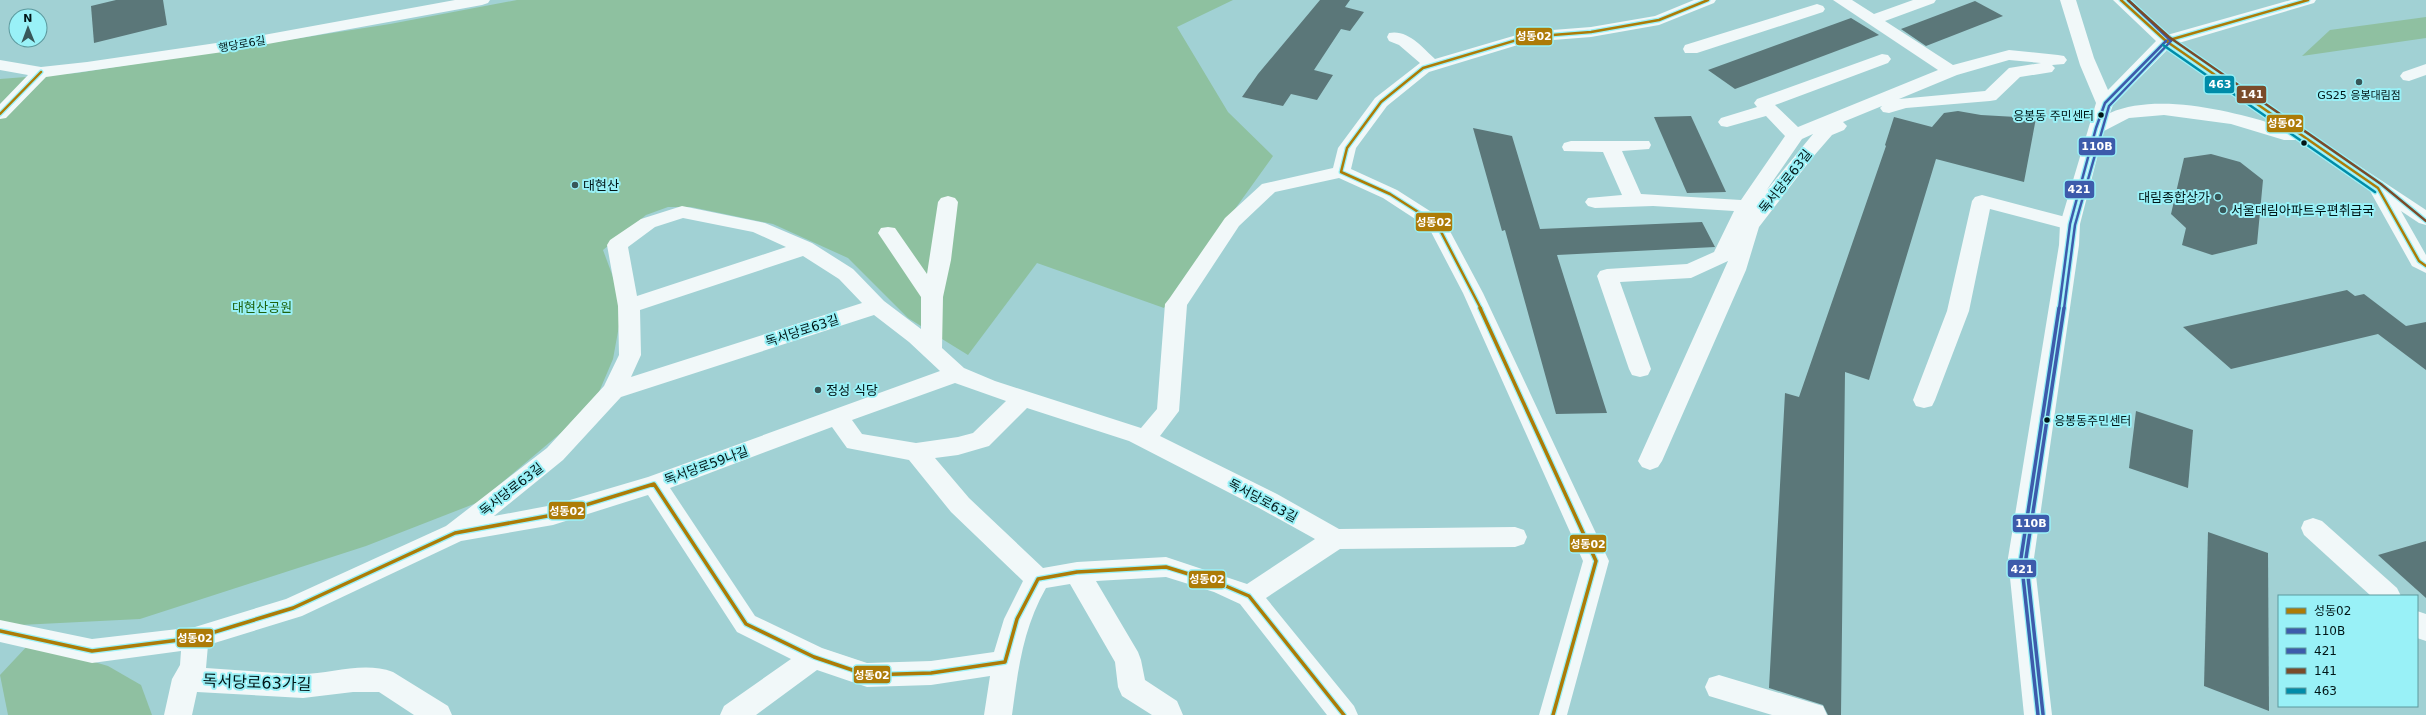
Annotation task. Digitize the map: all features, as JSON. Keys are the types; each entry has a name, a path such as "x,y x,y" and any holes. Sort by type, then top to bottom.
{"street":[{"name":"행당로6길","path":"0,65 41,72 230,46 482,0"},
{"path":"1341,172 1346,148 1381,102 1423,68 1528,37 1591,32 1660,20 1708,0"},
{"path":"1691,49 1817,9 1804,0"},
{"path":"1841,0 1951,71"},
{"path":"1873,20 1928,0"},
{"path":"2068,0 2075,16 2080,40 2092,76 2105,103"},
{"path":"2122,0 2166,41 2319,148 2426,219"},
{"path":"2038,715 2021,558 2069,245 2070,224 2096,128 2105,103 2166,41 2226,25 2307,0"},
{"path":"1395,37 1405,41 1432,65"},
{"name":"독서당로63길","path":"1650,461 1736,270 1749,226 1805,154 1826,131 1903,103 1990,96 2015,72 2059,64 2009,55 1951,71"},
{"path":"1795,135 1762,103 1882,59"},
{"path":"2409,76 2426,69"},
{"path":"1640,369 1607,276 1691,271 1722,256 1746,206 1795,135 1951,71"},
{"path":"0,114 41,72"},
{"path":"1727,122 1769,109"},
{"path":"2096,128 2126,113 2160,111 2197,113 2259,126 2319,148"},
{"path":"1571,147 1642,145"},
{"path":"1610,146 1634,200"},
{"path":"1145,439 1168,411 1176,304 1232,222 1269,188 1341,172 1390,194 1437,224 1473,293 1596,561 1552,715"},
{"path":"2378,188 2426,211"},
{"path":"2378,188 2426,228"},
{"path":"2378,188 2419,261 2426,266"},
{"path":"1595,202 1634,200 1746,206"},
{"path":"1924,400 1958,311 1982,201 2070,224"},
{"path":"931,351 932,297 941,260 948,202"},
{"name":"독서당로63길","path":"0,631 92,651 195,638 293,608 455,533 555,454 613,391 630,355 629,306 617,245 648,223 682,212 758,227 805,248 846,274 877,306 956,374 1145,439 1268,501 1335,539"},
{"path":"888,233 932,297"},
{"path":"629,306 805,248"},
{"name":"독서당로63길","path":"613,391 877,306"},
{"name":"독서당로59나길","path":"455,533 553,515 654,484 837,416 956,374"},
{"path":"837,416 855,442 916,452 958,446 981,440 1023,398"},
{"path":"916,452 960,505 1038,579"},
{"path":"654,484 746,624 814,657 867,675 931,673 1006,662"},
{"path":"2313,528 2387,595"},
{"path":"1249,596 1335,539 1515,537"},
{"path":"998,715 1010,638 1021,606 1038,579 1078,572 1166,567 1221,584 1249,596 1344,715"},
{"path":"1078,572 1128,660 1132,687 1166,710 1169,715"},
{"path":"2418,623 2426,630"},
{"path":"178,715 186,679 193,668 195,638"},
{"path":"734,715 814,657"},
{"name":"독서당로63가길","path":"186,679 303,686 353,680 383,680 438,715"},
{"path":"1719,687 1813,715"}],"green space":[{"name":"대현산공원","path":"517,0 1233,0 1177,27 1228,112 1273,156 1164,308 1037,263 968,355 908,318 848,258 773,224 691,207 668,207 646,215 603,250 623,304 613,359 599,392 562,432 479,502 366,546 140,619 0,626 0,79 77,73 390,24"},
{"path":"2426,17 2426,38 2302,56 2330,30"},
{"path":"30,643 108,666 141,685 152,715 8,715 0,675"}],"building":[{"path":"116,0 163,0 167,25 94,43 91,6"},
{"path":"1320,0 1350,0 1345,7 1364,12 1350,31 1341,29 1314,70 1333,75 1317,100 1291,94 1283,106 1242,97 1258,74"},
{"path":"1975,1 2003,16 1926,46 1901,29"},
{"path":"1851,18 1879,35 1735,89 1708,70"},
{"path":"1958,111 1981,115 2036,118 2024,182 1936,159 1869,380 1845,372 1841,715 1828,715 1823,705 1769,688 1785,393 1799,397 1886,146 1885,145 1894,117 1932,127 1944,113"},
{"path":"1691,116 1726,192 1687,193 1654,117"},
{"path":"1473,128 1512,136 1540,229 1702,222 1715,247 1557,255 1607,413 1556,414 1505,230 1502,231"},
{"name":"대림종합상가","path":"2211,154 2240,162 2263,180 2257,244 2212,255 2182,245 2186,228 2171,214 2184,158"},
{"path":"2347,290 2355,296 2364,294 2406,326 2426,322 2426,370 2378,334 2231,369 2183,327"},
{"path":"2136,411 2193,430 2188,488 2129,468"},
{"path":"2208,532 2268,553 2269,711 2204,686"},
{"path":"2426,541 2426,598 2378,555"}],"transit line":[{"name":"성동02","path":"1553,715 1596,561 1473,293 1437,224 1390,194 1341,172 1347,148 1381,102 1423,68 1527,37 1591,32 1659,20 1708,0"},
{"name":"성동02","path":"2121,0 2166,41 2378,188 2419,261 2426,266"},
{"name":"110B","path":"2043,714 2026,558 2074,246 2075,225 2109,106 2171,41 2169,37 2128,0"},
{"name":"141","path":"2128,0 2169,37 2381,184 2426,221"},
{"name":"성동02","path":"2166,41 2308,0"},
{"name":"421","path":"2038,715 2021,558 2069,245 2070,224 2096,128 2105,103 2166,41"},
{"name":"463","path":"2163,45 2375,192"},
{"name":"성동02","path":"0,114 41,72"},
{"name":"성동02","path":"0,631 92,651 195,638 293,608 455,533 553,515 654,484 746,624 814,657 867,675 931,673 1005,662 1017,619 1038,579 1077,572 1166,567 1221,584 1249,596 1344,715"}],"place":[{"name":"GS25 응봉대림점","path":"2359,82"},
{"name":"응봉동 주민센터","path":"2101,115"},
{"name":"대현산","path":"575,185"},
{"name":"대림종합상가","path":"2218,197"},
{"name":"서울대림아파트우편취급국","path":"2223,210"},
{"name":"정성 식당","path":"818,390"},
{"name":"응봉동주민센터","path":"2047,420"}]}
